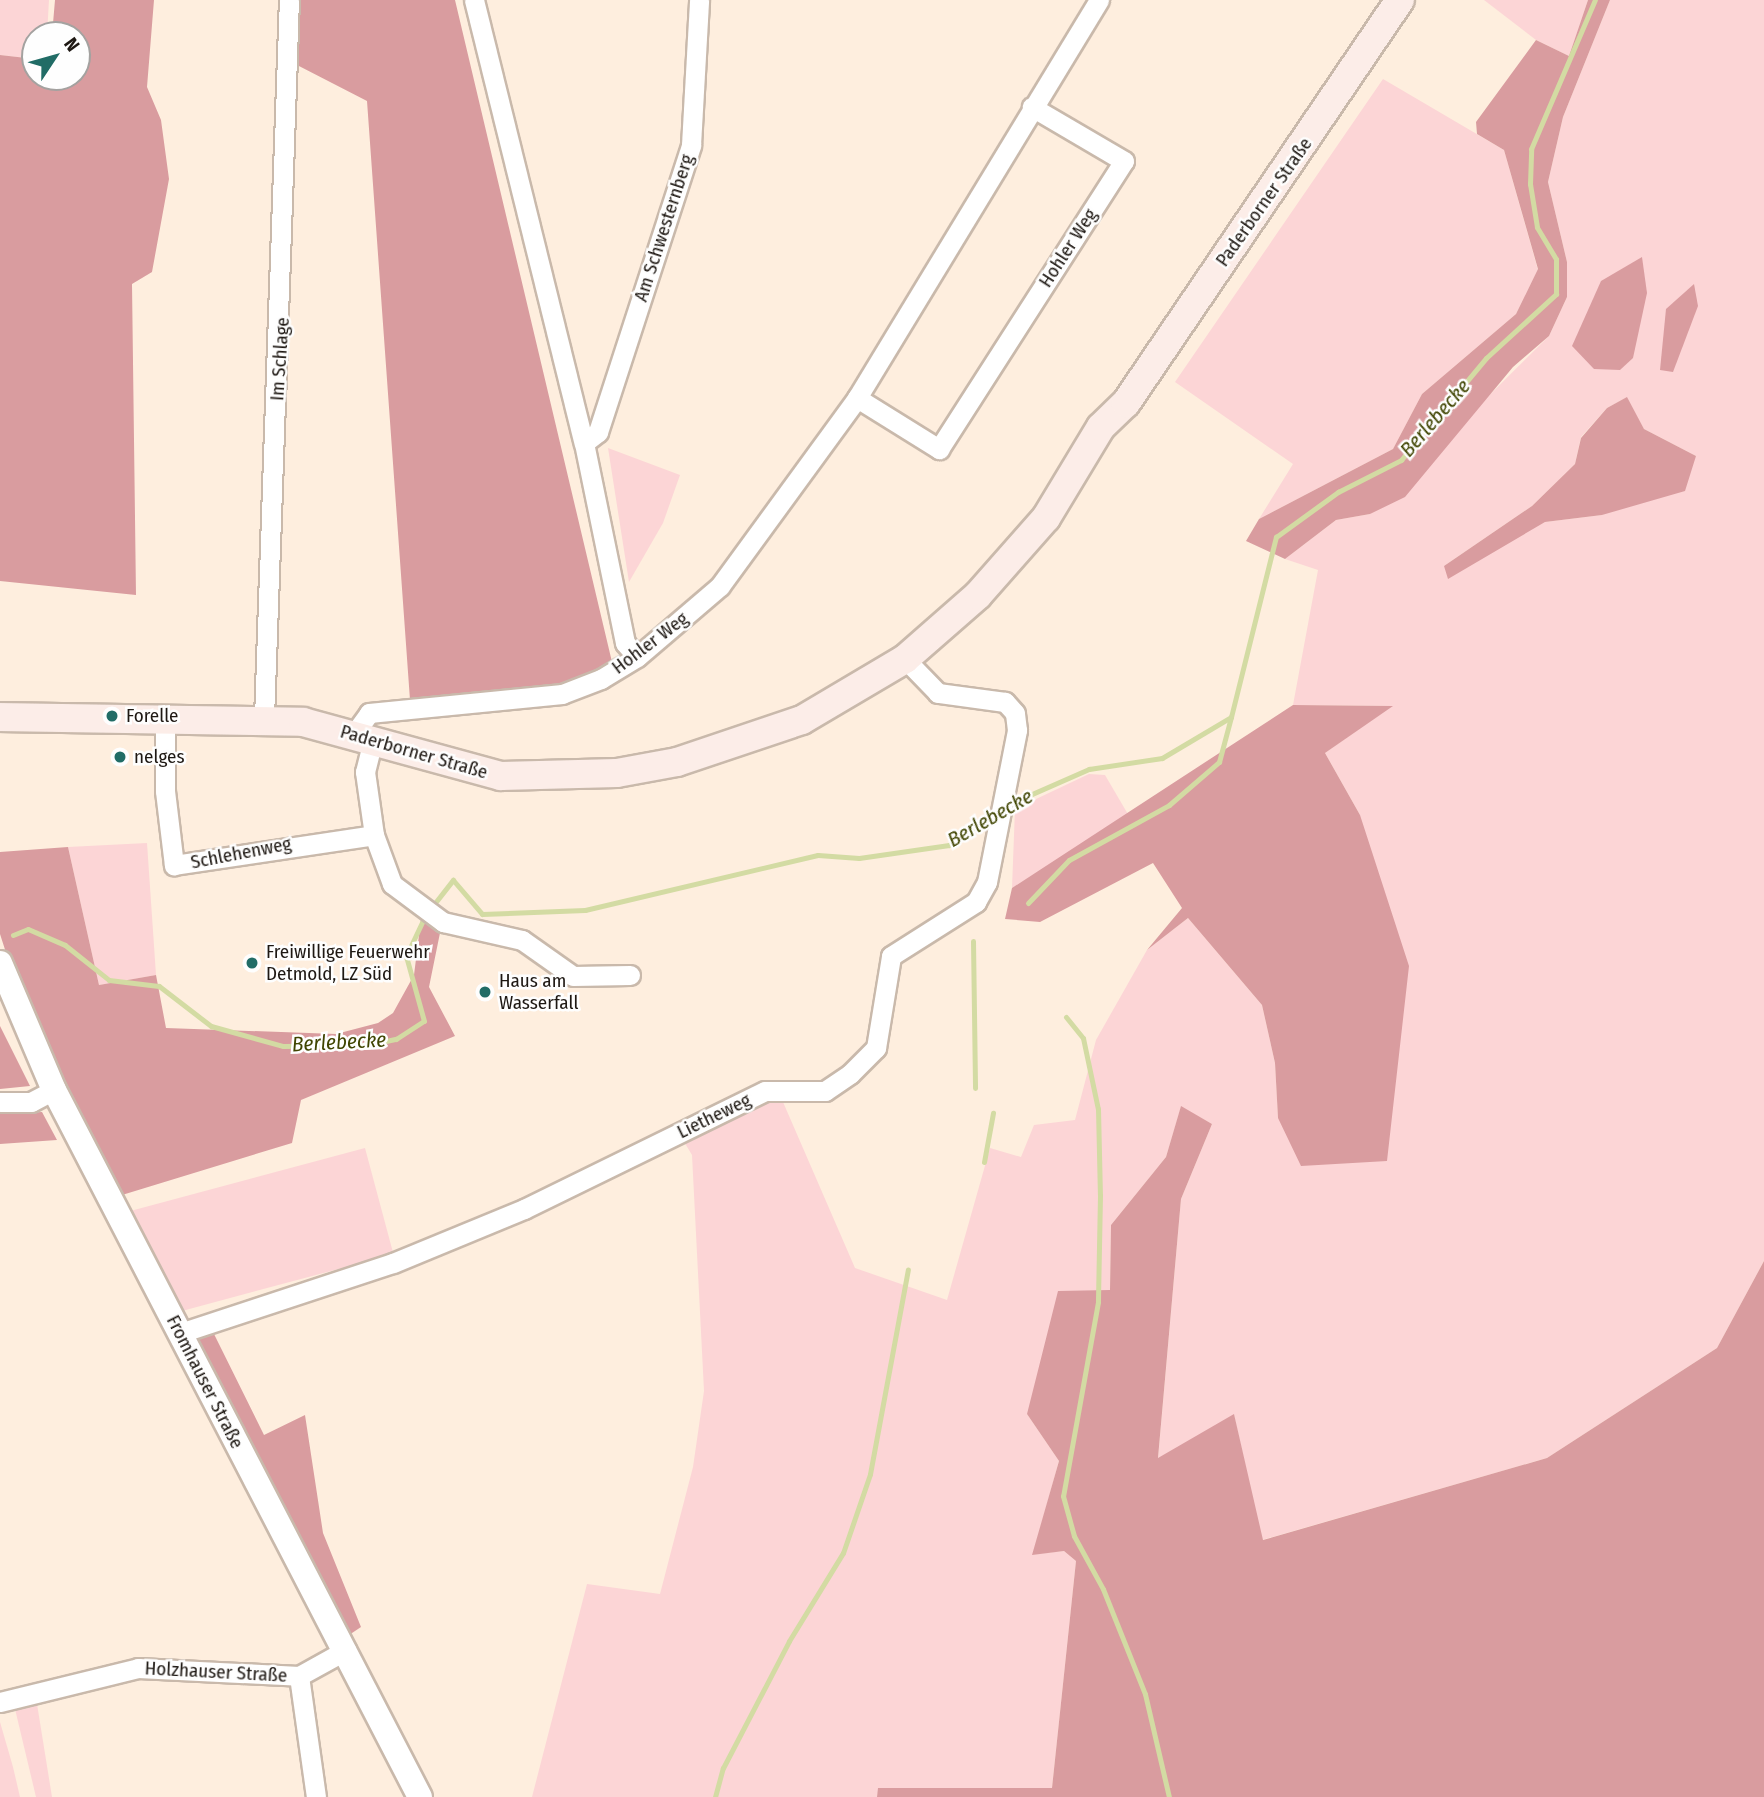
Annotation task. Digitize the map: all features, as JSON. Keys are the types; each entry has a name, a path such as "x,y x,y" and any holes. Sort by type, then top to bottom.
{"main road":[{"name":"Paderborner Straße","path":"0,717 264,718 363,737 472,772 617,773 731,747 802,720 905,659 986,586 1067,490 1101,427 1126,403 1401,0"}],"street":[{"name":"Im Schlage","path":"264,718 289,0"},
{"path":"474,0 584,443 625,643 637,657"},
{"name":"Am Schwesternberg","path":"584,443 598,432 691,145 699,0"},
{"name":"Hohler Weg","path":"363,737 369,713 562,694 637,657 720,586 857,398 1098,0"},
{"name":"Hohler Weg","path":"857,398 939,449 1124,162 1032,107"},
{"name":"Lietheweg","path":"180,1333 465,1233 765,1091 825,1091 876,1048 891,956 976,902 990,872 1015,713 1005,702 938,693 905,659"},
{"name":"Schlehenweg","path":"165,716 164,791 174,865 374,835"},
{"path":"363,737 374,835 392,884 420,908 443,922 522,940 573,976 630,975"},
{"name":"Fromhauser Straße","path":"0,963 54,1090 421,1797"},
{"path":"0,1102 31,1102 54,1090"},
{"name":"Holzhauser Straße","path":"0,1702 138,1668 299,1676 346,1650"},
{"path":"299,1676 316,1797"}],"shaded area":[{"path":"0,0 49,0 48,21 21,21 21,57 0,55"},
{"path":"55,0 154,0 147,87 161,120 169,179 152,272 132,284 136,595 0,581 0,55 21,57 21,91 91,91 91,21 53,21"},
{"path":"299,0 455,0 612,662 570,683 410,700 367,101 297,65"},
{"path":"1484,0 1588,0 1569,56 1536,40"},
{"path":"1588,0 1610,0 1563,117 1548,182 1567,262 1567,297 1549,336 1513,367 1405,497 1370,514 1336,520 1285,559 1246,541 1259,519 1393,449 1422,394 1516,314 1538,269 1504,150 1477,134 1476,122 1536,40 1569,56"},
{"path":"1610,0 1764,0 1764,1261 1717,1348 1547,1458 1262,1540 1234,1415 1158,1459 1181,1199 1212,1124 1181,1107 1166,1157 1111,1225 1110,1290 1027,1414 1059,1461 1033,1554 1064,1551 1076,1561 1052,1788 879,1788 877,1797 532,1797 587,1584 660,1594 693,1467 704,1391 692,1155 683,1140 771,1096 783,1102 855,1268 947,1300 990,1148 1021,1157 1034,1125 1075,1120 1096,1040 1147,950 1188,918 1262,1005 1275,1063 1278,1118 1360,815 1325,753 1391,706 1293,705 1318,570 1285,559 1336,520 1370,514 1549,336 1567,297 1567,262 1548,182 1563,117","holes":["1626,398 1644,429 1696,456 1602,515 1545,522 1444,566 1532,506 1575,464 1581,437 1607,408"]},
{"path":"1383,79 1504,150 1538,270 1516,314 1422,394 1393,449 1259,519 1293,464 1175,382"},
{"path":"1642,257 1647,293 1633,358 1620,370 1594,369 1572,346 1601,281"},
{"path":"1694,284 1698,306 1673,372 1660,370 1666,309"},
{"path":"1627,397 1644,429 1696,456 1685,491 1602,515 1545,522 1448,579 1444,566 1532,506 1575,464 1581,438 1607,408"},
{"path":"608,448 680,475 663,523 629,582"},
{"path":"1293,705 1393,706 1325,753 1360,815 1409,966 1387,1161 1301,1166 1278,1118 1275,1063 1262,1005 1188,918 1147,950 1182,908 1153,863 1040,922 1005,919 1012,888"},
{"path":"1089,774 1105,775 1129,816 1012,888 1015,809"},
{"path":"147,843 156,975 99,985 68,847"},
{"path":"68,847 99,985 156,975 166,1028 336,1034 378,1023 393,1013 414,975 421,919 441,928 429,987 455,1036 301,1100 292,1143 122,1195 17,987 0,934 0,852"},
{"path":"0,1026 30,1086 0,1089"},
{"path":"1181,1106 1212,1124 1181,1199 1158,1458 1234,1414 1263,1540 1547,1458 1717,1348 1764,1261 1764,1797 877,1797 878,1788 1052,1788 1076,1561 1064,1551 1032,1555 1059,1461 1027,1414 1058,1291 1110,1290 1111,1225 1166,1157"},
{"path":"42,1112 57,1140 0,1144 0,1114"},
{"path":"365,1148 393,1254 161,1317 132,1210"},
{"path":"213,1332 264,1435 305,1415 323,1533 361,1627 349,1635 194,1337"},
{"path":"37,1704 52,1797 36,1797 15,1709"},
{"path":"0,1722 13,1767 20,1797 0,1797"}],"waterway":[{"name":"Berlebecke","path":"1007,805 1089,769 1162,758 1231,717 1276,537 1338,492 1401,460 1486,358 1556,294 1556,259 1537,227 1530,184 1531,149 1595,0"},
{"path":"1028,903 1069,860 1169,805 1219,762 1231,717"},
{"name":"Berlebecke","path":"431,908 453,880 482,914 585,910 818,855 859,858 949,845 993,815"},
{"name":"Berlebecke","path":"13,935 28,929 65,945 109,980 159,986 211,1026 283,1046 367,1045 396,1039 424,1021 406,956 425,916"},
{"path":"973,941 975,1088"},
{"path":"1066,1017 1083,1038 1098,1109 1100,1195 1098,1302 1063,1496 1074,1536 1103,1589 1145,1694 1169,1797"},
{"path":"984,1162 993,1113"},
{"path":"715,1797 723,1768 789,1641 843,1553 870,1474 908,1269"}],"place":[{"name":"Forelle","path":"112,716"},
{"name":"nelges","path":"120,757"},
{"name":"Freiwillige Feuerwehr Detmold, LZ Süd","path":"252,963"},
{"name":"Haus am Wasserfall","path":"485,992"}]}
